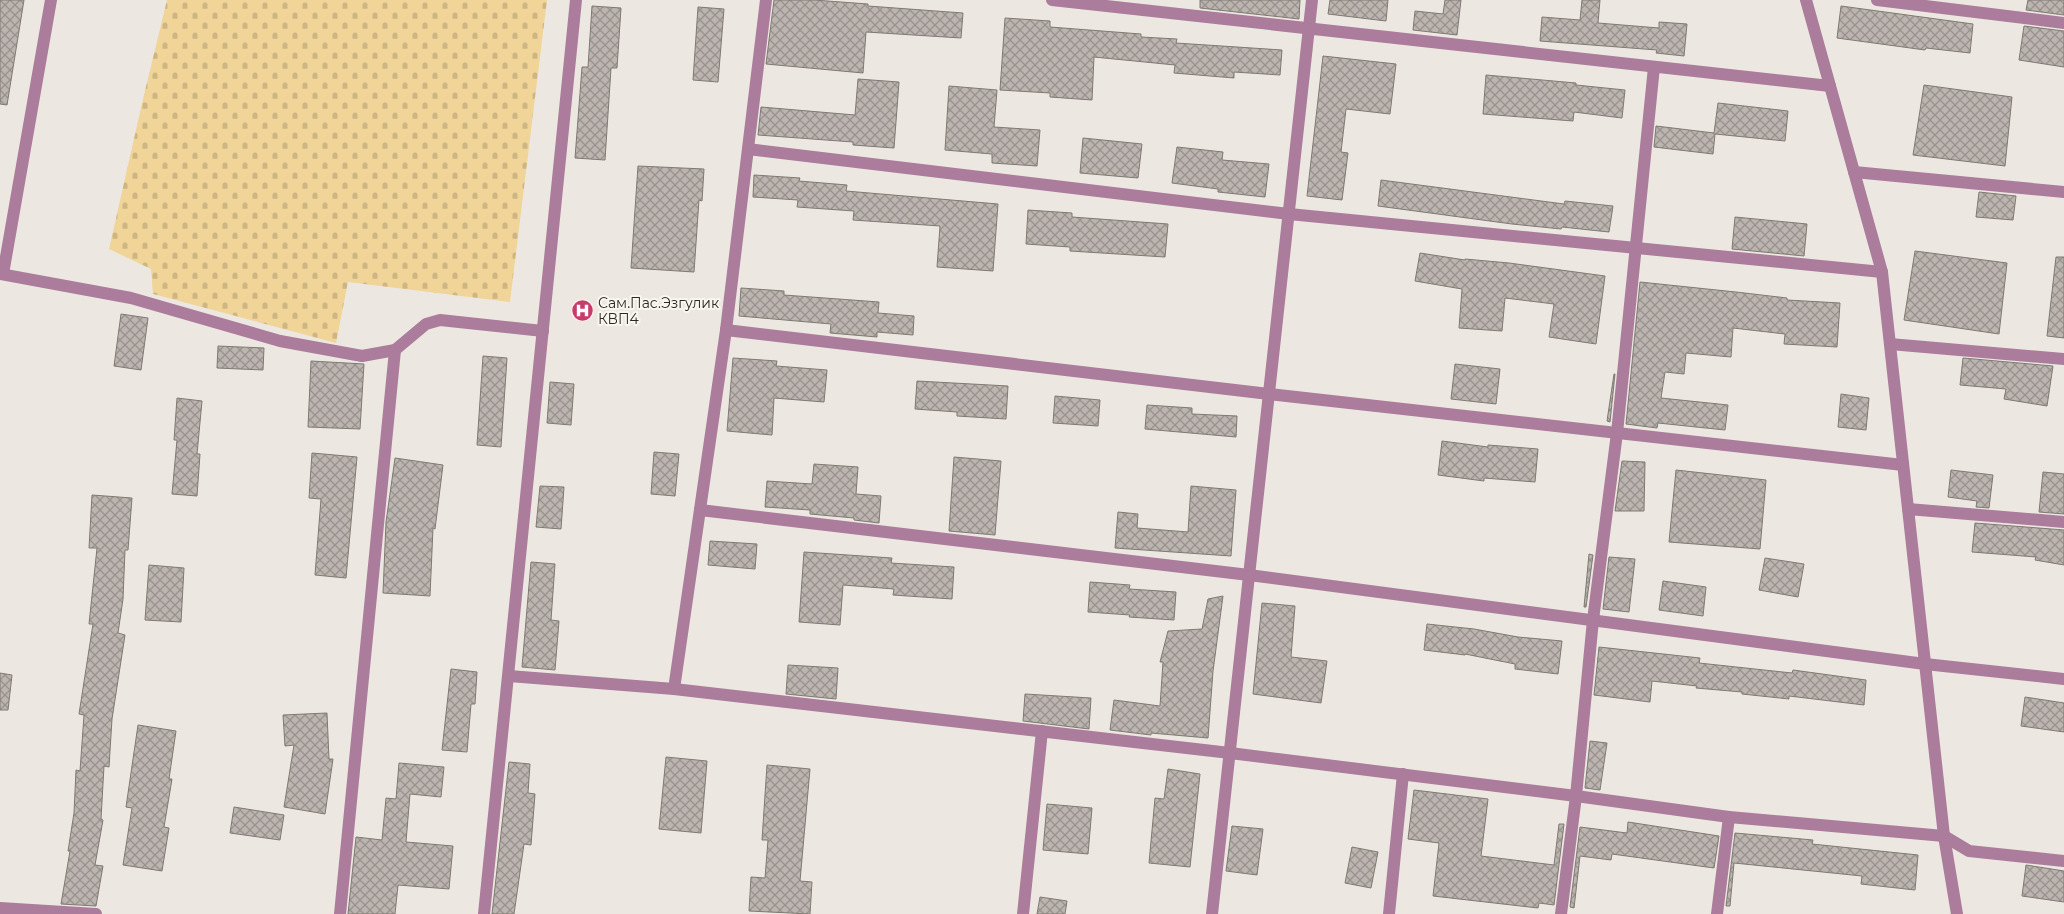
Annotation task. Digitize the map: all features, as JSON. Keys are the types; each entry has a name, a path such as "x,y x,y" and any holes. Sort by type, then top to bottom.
{"street":[{"path":"51,0 1,274 131,298 271,338 362,356 395,350 426,324 440,320 543,331"},
{"path":"484,914 576,0"},
{"path":"674,689 726,330 766,0"},
{"path":"1052,0 1830,86"},
{"path":"1212,914 1312,0"},
{"path":"1806,0 1882,272 1944,836 1957,914"},
{"path":"1877,0 2064,23"},
{"path":"1561,914 1576,796 1593,620 1617,433 1654,67"},
{"path":"748,149 1289,214 1882,272"},
{"path":"1854,172 2064,192"},
{"path":"726,330 1269,394 1903,465"},
{"path":"1890,344 2064,359"},
{"path":"340,914 395,350"},
{"path":"1908,509 2064,522"},
{"path":"700,510 1249,576 1925,664 2064,679"},
{"path":"509,676 674,689 1230,753 1729,817 1944,836 1969,851 2064,862"},
{"path":"1023,914 1042,731"},
{"path":"1389,914 1403,774"},
{"path":"1717,914 1729,817"},
{"path":"0,908 96,914"}],"green space":[{"path":"167,0 547,0 510,302 348,282 336,343 153,294 151,269 109,249"}],"building":[{"path":"0,0 24,0 7,105 0,104"},
{"path":"774,0 814,0 963,13 961,38 866,32 863,73 766,64"},
{"path":"1200,0 1300,0 1299,19 1200,8"},
{"path":"1330,0 1388,0 1386,21 1328,14"},
{"path":"1445,0 1461,0 1457,35 1413,30 1415,11 1443,14"},
{"path":"1582,0 1600,0 1598,23 1659,28 1659,22 1687,24 1684,56 1656,53 1657,50 1540,41 1542,17 1580,20"},
{"path":"2028,0 2064,0 2064,15 2026,10"},
{"path":"592,6 621,8 617,68 611,68 605,160 575,158 582,67 588,67"},
{"path":"1841,6 1973,24 1970,53 1926,48 1925,50 1837,38"},
{"path":"698,7 724,9 718,82 693,80"},
{"path":"1005,18 1050,21 1050,27 1141,34 1141,37 1177,39 1176,43 1282,50 1280,75 1234,72 1234,78 1174,73 1175,65 1094,57 1092,100 1050,97 1050,93 1000,90"},
{"path":"2024,26 2064,31 2064,67 2019,60"},
{"path":"1323,56 1396,64 1390,114 1346,109 1341,152 1348,153 1342,200 1307,196"},
{"path":"1486,75 1576,83 1576,85 1625,90 1622,118 1574,112 1573,121 1483,114"},
{"path":"858,79 899,82 894,148 853,145 853,142 758,135 761,107 855,115"},
{"path":"1924,85 2012,97 2005,166 1913,155"},
{"path":"949,86 997,90 994,127 1040,130 1037,166 992,163 992,154 945,150"},
{"path":"1718,103 1788,111 1785,141 1715,134 1713,154 1654,147 1656,126 1714,133"},
{"path":"1083,138 1142,144 1138,178 1080,173"},
{"path":"1177,147 1223,152 1222,160 1269,164 1265,197 1218,192 1218,189 1172,183"},
{"path":"638,166 704,169 702,201 699,200 694,272 631,268"},
{"path":"754,175 800,178 799,181 847,185 846,191 998,204 993,271 937,267 940,226 853,220 854,211 797,207 798,200 753,197"},
{"path":"1381,180 1564,204 1565,201 1613,206 1609,232 1512,224 1378,206"},
{"path":"1979,192 2016,196 2013,220 1976,217"},
{"path":"1028,210 1072,213 1072,217 1168,224 1165,257 1070,251 1070,247 1026,244"},
{"path":"1735,217 1807,224 1804,256 1732,249"},
{"path":"1915,251 2007,263 1999,334 1904,320"},
{"path":"1420,253 1605,276 1596,344 1549,337 1554,304 1505,298 1502,331 1459,328 1462,289 1415,281"},
{"path":"2056,257 2064,257 2064,338 2047,336"},
{"path":"1640,282 1787,298 1787,300 1840,303 1837,347 1784,344 1785,334 1733,328 1731,357 1686,353 1684,374 1665,372 1661,398 1728,405 1725,430 1658,423 1657,428 1626,424"},
{"path":"741,288 784,291 784,295 879,302 878,313 914,316 913,335 877,332 877,337 830,333 831,324 739,316"},
{"path":"121,314 148,318 141,370 114,366"},
{"path":"218,346 264,348 263,370 217,368"},
{"path":"483,356 507,358 501,447 477,445"},
{"path":"733,358 777,361 776,366 827,370 824,402 774,398 772,435 727,431"},
{"path":"1963,358 2053,366 2047,406 2004,399 2006,389 1960,385"},
{"path":"311,361 364,364 360,429 308,427"},
{"path":"1455,364 1500,369 1496,404 1451,399"},
{"path":"1615,374 1610,422 1607,421"},
{"path":"917,381 1008,386 1006,419 957,416 957,412 915,409"},
{"path":"550,382 574,384 571,425 547,423"},
{"path":"1841,394 1869,398 1866,430 1838,427"},
{"path":"1055,396 1100,400 1098,426 1053,423"},
{"path":"177,398 202,401 197,454 200,454 197,496 172,494 177,440 174,440"},
{"path":"1147,405 1192,408 1192,414 1237,416 1236,437 1145,429"},
{"path":"1442,441 1488,447 1488,445 1538,449 1535,482 1484,478 1484,481 1438,475"},
{"path":"654,452 679,454 675,496 651,494"},
{"path":"312,453 357,457 346,578 315,575 321,499 309,498"},
{"path":"954,457 1001,461 995,535 949,531"},
{"path":"395,458 443,465 435,529 433,528 430,596 383,593 386,522"},
{"path":"1622,461 1645,462 1644,511 1615,511"},
{"path":"814,464 858,467 856,494 881,496 879,523 854,520 854,518 810,514 810,510 765,507 767,481 812,484"},
{"path":"1676,470 1766,480 1760,549 1669,542"},
{"path":"1951,470 1993,475 1989,508 1976,507 1977,501 1948,497"},
{"path":"2043,472 2064,474 2064,514 2039,512"},
{"path":"540,486 564,487 561,529 536,527"},
{"path":"1191,486 1236,490 1231,556 1115,548 1118,512 1138,514 1137,528 1188,532"},
{"path":"92,495 132,498 128,550 125,550 123,599 118,633 125,635 112,719 109,767 104,766 101,819 103,820 95,865 103,866 96,906 61,904 70,851 68,851 74,813 76,770 80,771 84,715 79,714 93,624 89,624 97,548 89,548"},
{"path":"1975,523 2064,530 2064,565 2035,560 2036,557 1972,552"},
{"path":"710,541 757,544 755,569 708,565"},
{"path":"804,552 892,558 891,563 954,567 952,599 893,595 894,589 843,585 840,625 799,622"},
{"path":"1589,554 1593,555 1586,607 1584,607"},
{"path":"1609,557 1635,559 1629,612 1603,609"},
{"path":"1765,558 1804,564 1798,597 1759,590"},
{"path":"531,562 555,564 551,620 559,621 555,670 522,667"},
{"path":"149,565 184,568 181,622 145,620"},
{"path":"1663,581 1706,587 1703,616 1659,610"},
{"path":"1090,582 1130,585 1129,589 1176,592 1174,620 1088,612"},
{"path":"1223,596 1213,671 1208,738 1151,733 1151,735 1110,730 1114,700 1160,706 1163,662 1160,662 1168,631 1202,629 1208,599"},
{"path":"1262,603 1295,606 1291,657 1327,661 1321,703 1253,694"},
{"path":"1427,624 1474,629 1518,637 1562,641 1558,674 1515,669 1515,664 1465,654 1424,650"},
{"path":"1599,647 1700,658 1699,663 1792,673 1793,670 1866,680 1864,705 1789,696 1789,699 1742,694 1742,692 1696,688 1697,686 1652,681 1650,702 1594,695"},
{"path":"788,665 838,668 836,699 786,694"},
{"path":"451,669 477,672 475,704 471,704 467,752 442,750"},
{"path":"0,673 12,675 8,710 0,710"},
{"path":"1025,694 1091,698 1089,729 1023,721"},
{"path":"2025,697 2064,703 2064,732 2021,726"},
{"path":"327,713 329,759 333,759 325,814 284,807 294,745 285,746 283,715"},
{"path":"138,725 176,731 169,779 172,779 164,827 169,828 162,871 123,865 132,808 126,807"},
{"path":"1590,741 1607,743 1600,790 1585,788"},
{"path":"666,757 707,761 701,833 659,829"},
{"path":"509,762 530,764 528,793 535,794 531,845 524,844 514,914 492,914"},
{"path":"399,763 444,767 441,797 410,794 406,842 453,846 449,889 398,885 395,914 348,914 356,837 382,840 386,798 396,799"},
{"path":"767,765 810,769 800,881 812,882 810,914 749,911 751,877 765,878 768,840 762,840"},
{"path":"1168,769 1200,774 1190,867 1149,863 1155,798 1164,799"},
{"path":"1414,790 1488,799 1481,856 1554,865 1559,824 1564,824 1554,905 1539,903 1538,908 1433,896 1439,843 1408,839"},
{"path":"1047,804 1092,808 1088,854 1043,850"},
{"path":"234,807 284,815 280,840 230,833"},
{"path":"1628,822 1719,836 1714,868 1612,854 1611,860 1580,856 1574,908 1570,907 1580,827 1627,833"},
{"path":"1232,826 1263,829 1257,875 1226,871"},
{"path":"1735,833 1813,840 1812,844 1918,855 1915,890 1861,884 1862,876 1734,863 1730,906 1726,906"},
{"path":"1352,847 1378,852 1371,888 1345,883"},
{"path":"2026,865 2064,871 2064,902 2022,896"},
{"path":"1040,897 1067,901 1065,914 1037,914"}],"place":[{"name":"Сам.Пас.Эзгулик КВП4","path":"582,311"}]}
